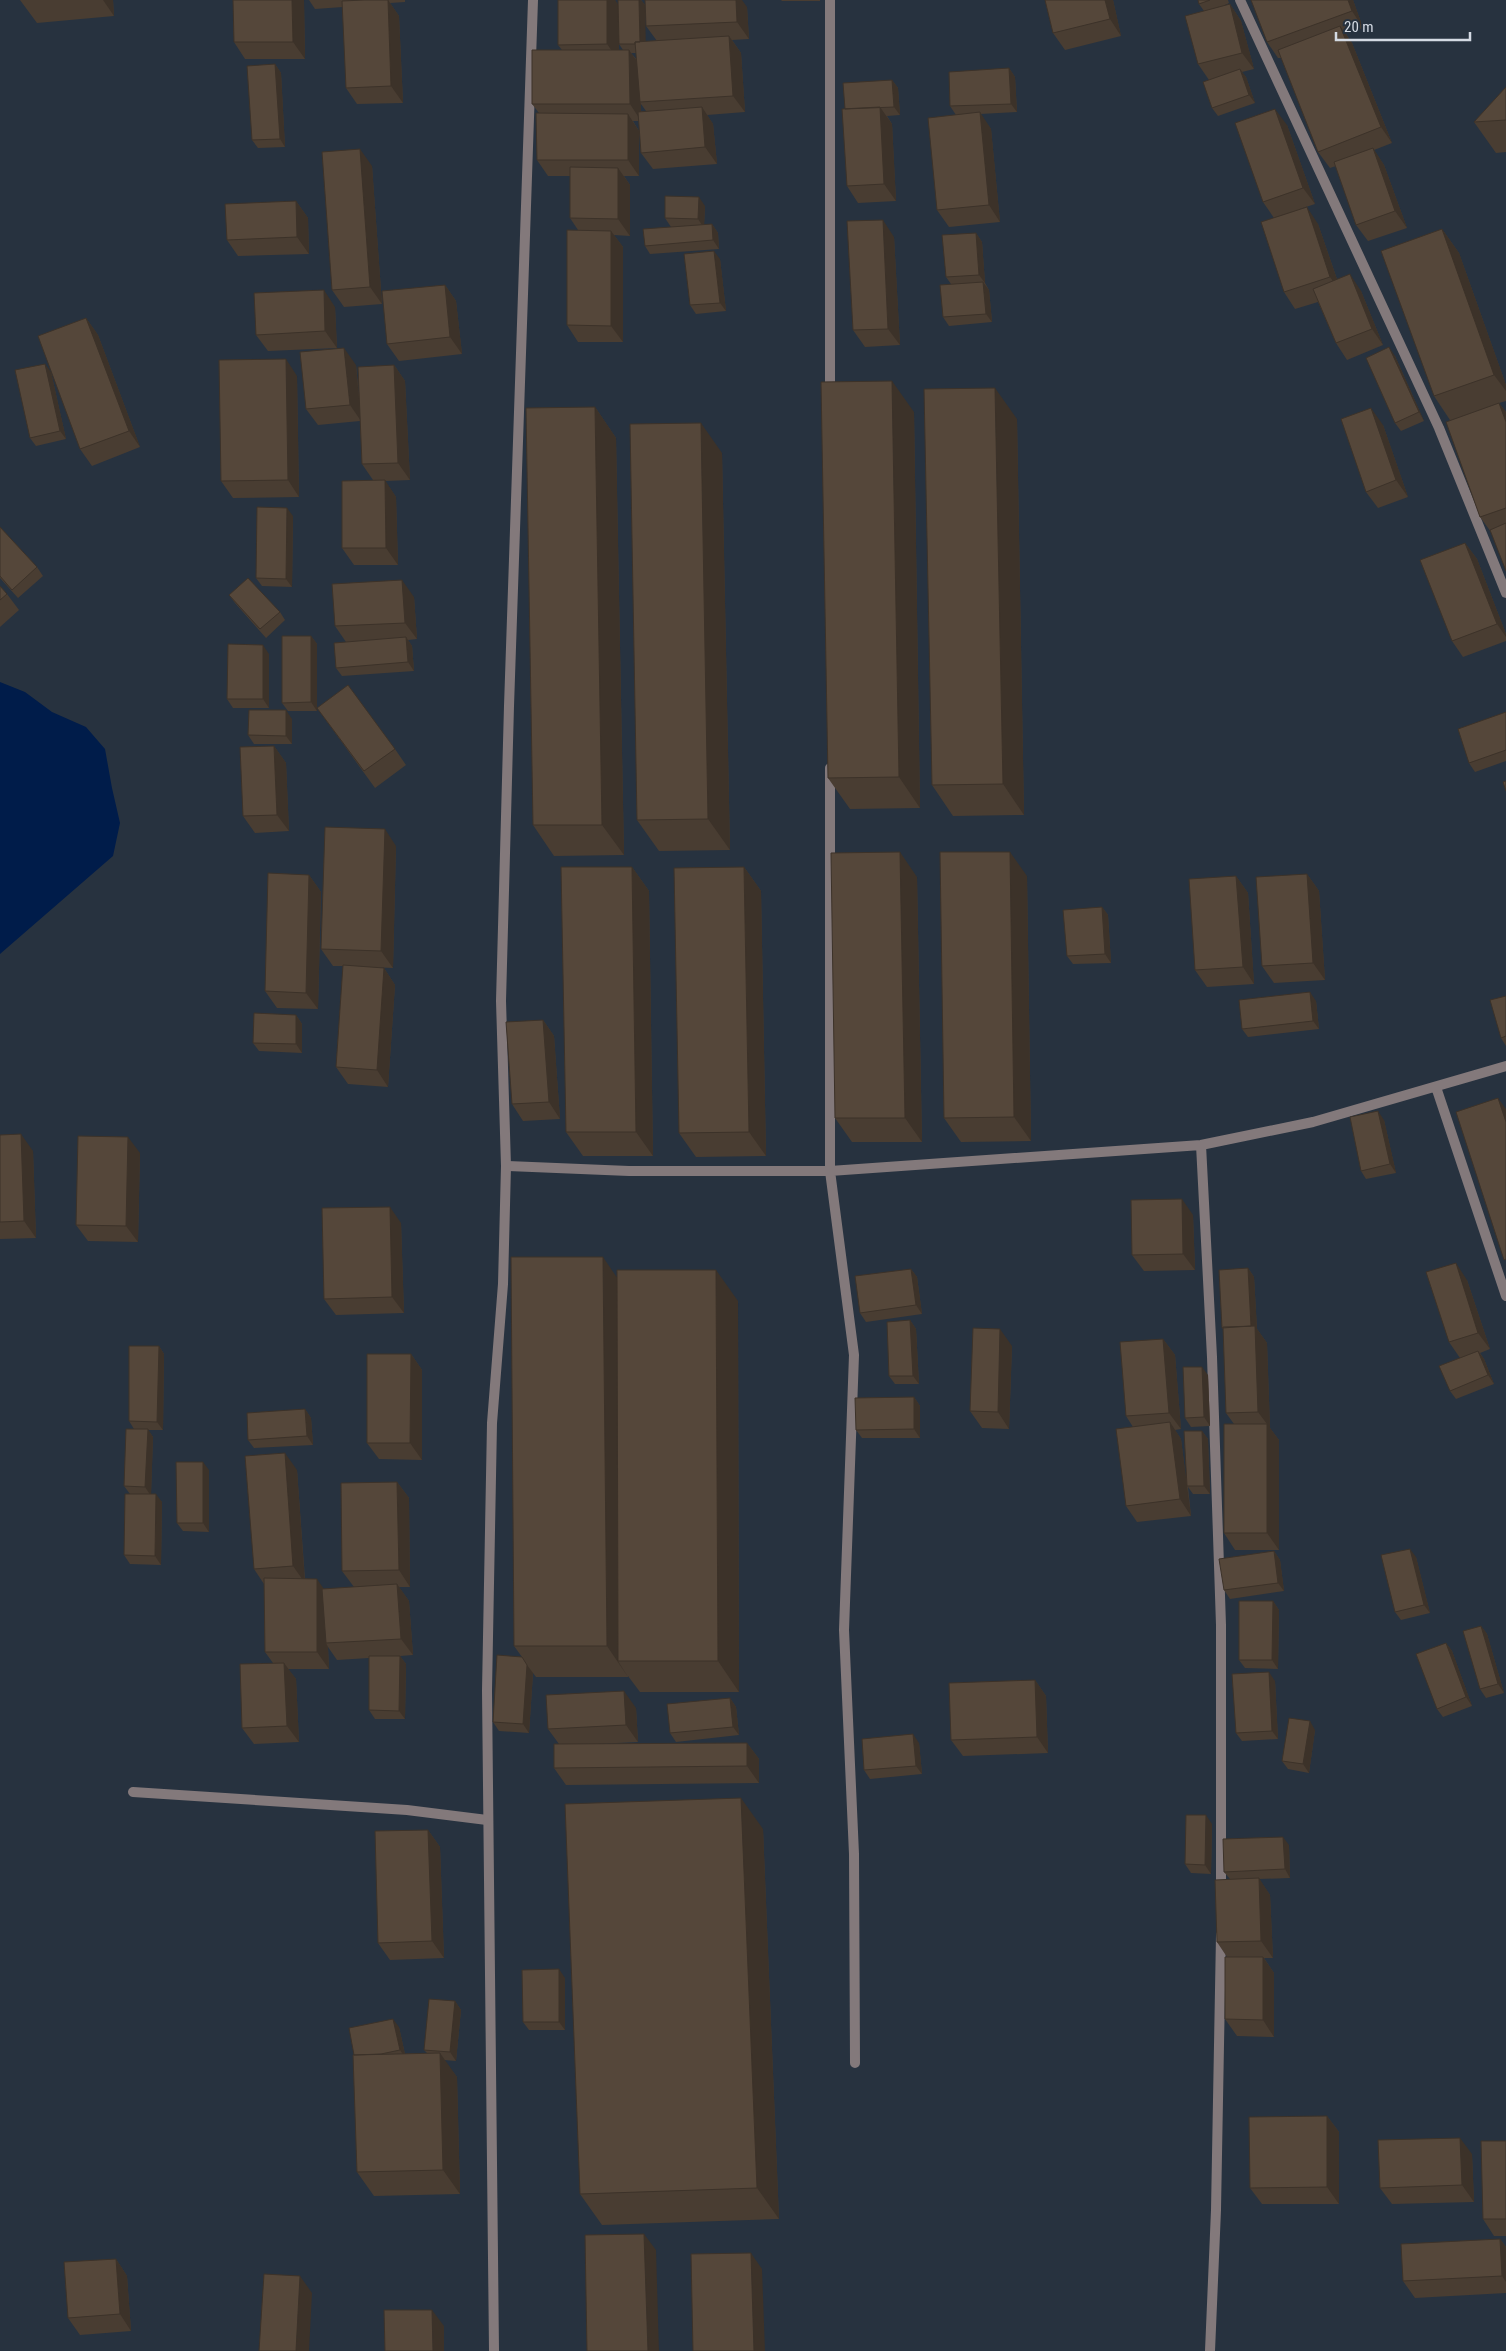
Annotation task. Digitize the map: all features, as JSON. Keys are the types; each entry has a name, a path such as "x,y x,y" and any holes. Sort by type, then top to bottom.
{"street":[{"path":"494,2351 487,1682 492,1423 503,1284 506,1166 501,1001 508,706 533,0"},
{"path":"830,0 830,402"},
{"path":"1240,0 1439,428 1506,592"},
{"path":"830,761 830,1171 854,1355 844,1630 854,1854 855,2063"},
{"path":"506,1166 629,1171 830,1171 1201,1145 1313,1122 1506,1066"},
{"path":"1436,1087 1506,1296"},
{"path":"1201,1145 1212,1357 1221,1624 1221,1899"},
{"path":"133,1792 407,1810 487,1820"},
{"path":"1210,2351 1216,2210 1221,1928"}],"water":[{"path":"0,682 25,692 52,712 86,727 105,749 120,823 113,856 0,954"}],"building":[{"path":"233,0 292,0 293,42 234,42"},
{"path":"388,0 391,86 346,88 342,1"},
{"path":"558,0 607,0 607,44 558,45"},
{"path":"618,0 639,0 640,42 635,42 635,44 619,44"},
{"path":"645,0 736,0 737,22 646,26"},
{"path":"1045,0 1105,0 1110,19 1053,33"},
{"path":"1198,0 1210,0 1199,4"},
{"path":"1251,0 1348,0 1352,11 1267,42"},
{"path":"1230,4 1242,53 1198,64 1185,16"},
{"path":"1340,26 1381,127 1318,152 1278,50"},
{"path":"729,36 733,96 640,102 635,42"},
{"path":"532,50 629,50 630,104 532,104"},
{"path":"275,64 280,139 252,140 247,66"},
{"path":"1009,68 1011,104 950,106 949,72"},
{"path":"1240,69 1249,95 1212,108 1203,82"},
{"path":"892,80 894,107 845,109 843,83"},
{"path":"1506,87 1506,120 1474,122"},
{"path":"702,107 705,147 641,153 638,112"},
{"path":"880,107 884,184 847,186 842,109"},
{"path":"1275,109 1303,188 1263,202 1235,123"},
{"path":"980,112 989,205 937,210 928,118"},
{"path":"536,113 628,114 628,160 537,160"},
{"path":"1373,148 1395,211 1356,225 1334,162"},
{"path":"360,149 370,287 332,290 322,152"},
{"path":"570,167 618,168 618,219 570,218"},
{"path":"665,196 699,197 698,219 665,218"},
{"path":"296,201 297,237 227,240 225,204"},
{"path":"1307,207 1330,277 1284,292 1261,222"},
{"path":"883,220 888,329 853,330 847,221"},
{"path":"712,224 713,240 645,246 643,229"},
{"path":"1442,229 1494,375 1434,396 1381,251"},
{"path":"567,230 611,231 611,326 567,325"},
{"path":"976,233 979,275 946,277 942,235"},
{"path":"714,251 720,303 690,305 684,254"},
{"path":"1350,274 1372,329 1336,343 1313,289"},
{"path":"983,282 986,314 943,317 940,285"},
{"path":"445,285 450,337 387,344 382,291"},
{"path":"324,290 325,331 256,335 254,293"},
{"path":"86,318 129,431 80,449 38,336"},
{"path":"1389,347 1419,412 1395,423 1366,358"},
{"path":"344,348 350,405 306,409 300,352"},
{"path":"286,359 288,480 221,481 219,360"},
{"path":"45,364 60,431 30,438 15,370"},
{"path":"394,365 398,463 362,464 358,367"},
{"path":"892,381 899,777 828,778 821,382"},
{"path":"995,388 1003,784 932,785 924,389"},
{"path":"1499,403 1506,422 1506,508 1480,517 1446,422"},
{"path":"595,407 602,825 533,825 526,408"},
{"path":"1371,408 1396,480 1366,492 1341,419"},
{"path":"701,423 708,819 637,820 630,424"},
{"path":"385,480 386,548 342,548 342,481"},
{"path":"257,507 287,508 286,579 256,578"},
{"path":"1506,523 1506,571 1490,530"},
{"path":"0,527 37,567 12,590 0,576"},
{"path":"1465,543 1497,624 1452,641 1420,560"},
{"path":"248,578 280,612 260,629 229,595"},
{"path":"402,580 405,623 335,626 332,584"},
{"path":"0,586 7,594 0,600"},
{"path":"282,636 311,636 311,702 282,703"},
{"path":"406,637 408,662 336,668 334,643"},
{"path":"228,644 263,645 263,699 227,699"},
{"path":"348,685 395,749 364,771 317,708"},
{"path":"249,710 286,710 286,736 248,735"},
{"path":"1506,712 1506,750 1469,763 1458,729"},
{"path":"274,746 277,815 243,816 240,747"},
{"path":"325,827 385,829 381,951 321,949"},
{"path":"900,852 905,1118 835,1118 831,853"},
{"path":"940,852 1010,852 1014,1117 944,1118"},
{"path":"561,867 632,867 636,1132 566,1132"},
{"path":"744,867 749,1132 679,1133 674,868"},
{"path":"268,873 309,875 306,993 265,991"},
{"path":"1307,874 1313,963 1262,966 1256,877"},
{"path":"1236,876 1243,967 1195,970 1189,879"},
{"path":"1102,907 1105,954 1067,956 1063,910"},
{"path":"343,965 384,968 377,1070 336,1067"},
{"path":"1310,992 1313,1021 1242,1029 1239,1000"},
{"path":"1506,996 1506,1036 1501,1038 1490,1000"},
{"path":"254,1013 296,1015 296,1044 253,1043"},
{"path":"543,1020 549,1102 512,1104 506,1022"},
{"path":"1498,1098 1506,1122 1506,1259 1504,1260 1456,1112"},
{"path":"1378,1111 1390,1164 1361,1171 1350,1117"},
{"path":"21,1134 24,1221 0,1222 0,1135"},
{"path":"78,1136 128,1137 126,1226 76,1225"},
{"path":"1182,1199 1183,1254 1132,1255 1131,1200"},
{"path":"390,1207 392,1297 324,1299 322,1208"},
{"path":"511,1257 603,1257 607,1646 514,1646"},
{"path":"1456,1263 1478,1333 1449,1342 1426,1272"},
{"path":"1248,1268 1251,1326 1222,1328 1219,1270"},
{"path":"911,1269 916,1305 860,1313 855,1276"},
{"path":"617,1270 716,1270 718,1661 618,1661"},
{"path":"910,1320 913,1376 889,1376 887,1322"},
{"path":"1255,1326 1258,1412 1226,1413 1223,1327"},
{"path":"973,1328 1000,1329 998,1412 970,1411"},
{"path":"1163,1339 1169,1413 1126,1416 1120,1342"},
{"path":"129,1346 159,1346 157,1422 129,1421"},
{"path":"1478,1351 1488,1375 1450,1391 1439,1366"},
{"path":"367,1354 411,1354 410,1443 367,1443"},
{"path":"1183,1367 1202,1367 1204,1417 1185,1418"},
{"path":"914,1397 914,1429 856,1430 855,1398"},
{"path":"305,1409 307,1436 248,1440 247,1413"},
{"path":"1170,1422 1180,1499 1126,1506 1116,1429"},
{"path":"1224,1424 1267,1424 1267,1533 1224,1533"},
{"path":"126,1429 148,1429 145,1487 124,1486"},
{"path":"1184,1431 1202,1431 1204,1486 1187,1486"},
{"path":"285,1453 293,1566 254,1569 245,1456"},
{"path":"176,1462 203,1462 203,1523 177,1523"},
{"path":"397,1482 399,1570 342,1571 341,1483"},
{"path":"125,1494 156,1494 155,1556 124,1555"},
{"path":"1410,1549 1424,1605 1395,1612 1381,1555"},
{"path":"1274,1551 1278,1583 1224,1590 1219,1559"},
{"path":"264,1578 317,1579 317,1652 265,1652"},
{"path":"397,1584 401,1639 326,1643 322,1589"},
{"path":"1239,1601 1273,1601 1272,1660 1239,1660"},
{"path":"1481,1626 1498,1684 1480,1689 1463,1631"},
{"path":"1446,1643 1466,1697 1437,1709 1416,1654"},
{"path":"497,1655 522,1657 527,1665 523,1724 493,1722"},
{"path":"369,1656 400,1656 399,1711 369,1710"},
{"path":"284,1663 287,1726 242,1728 240,1664"},
{"path":"1269,1672 1272,1731 1236,1733 1232,1674"},
{"path":"1035,1680 1037,1737 951,1740 949,1683"},
{"path":"624,1691 626,1725 548,1729 546,1695"},
{"path":"730,1698 733,1727 670,1733 667,1704"},
{"path":"1289,1718 1310,1721 1303,1764 1282,1761"},
{"path":"913,1734 916,1766 864,1770 862,1739"},
{"path":"747,1743 747,1766 554,1768 554,1744"},
{"path":"741,1798 757,2188 580,2194 565,1804"},
{"path":"1186,1815 1206,1815 1205,1865 1185,1864"},
{"path":"428,1830 432,1941 378,1943 375,1831"},
{"path":"1283,1837 1285,1869 1224,1872 1223,1839"},
{"path":"1259,1878 1261,1941 1217,1942 1215,1880"},
{"path":"1225,1957 1263,1957 1263,2020 1225,2019"},
{"path":"559,1969 559,2022 523,2022 522,1970"},
{"path":"429,1999 455,2001 450,2052 424,2050"},
{"path":"393,2019 400,2050 381,2054 354,2055 349,2028"},
{"path":"440,2053 443,2170 357,2172 353,2055"},
{"path":"1327,2116 1327,2187 1250,2188 1249,2117"},
{"path":"1460,2138 1462,2185 1380,2188 1378,2140"},
{"path":"1481,2141 1506,2141 1506,2219 1483,2219"},
{"path":"644,2234 648,2351 587,2351 585,2235"},
{"path":"1500,2239 1502,2276 1403,2281 1401,2244"},
{"path":"751,2253 754,2351 693,2351 691,2254"},
{"path":"116,2259 120,2314 68,2318 64,2262"},
{"path":"264,2274 300,2276 296,2351 259,2351"},
{"path":"384,2310 432,2310 433,2351 385,2351"}]}
